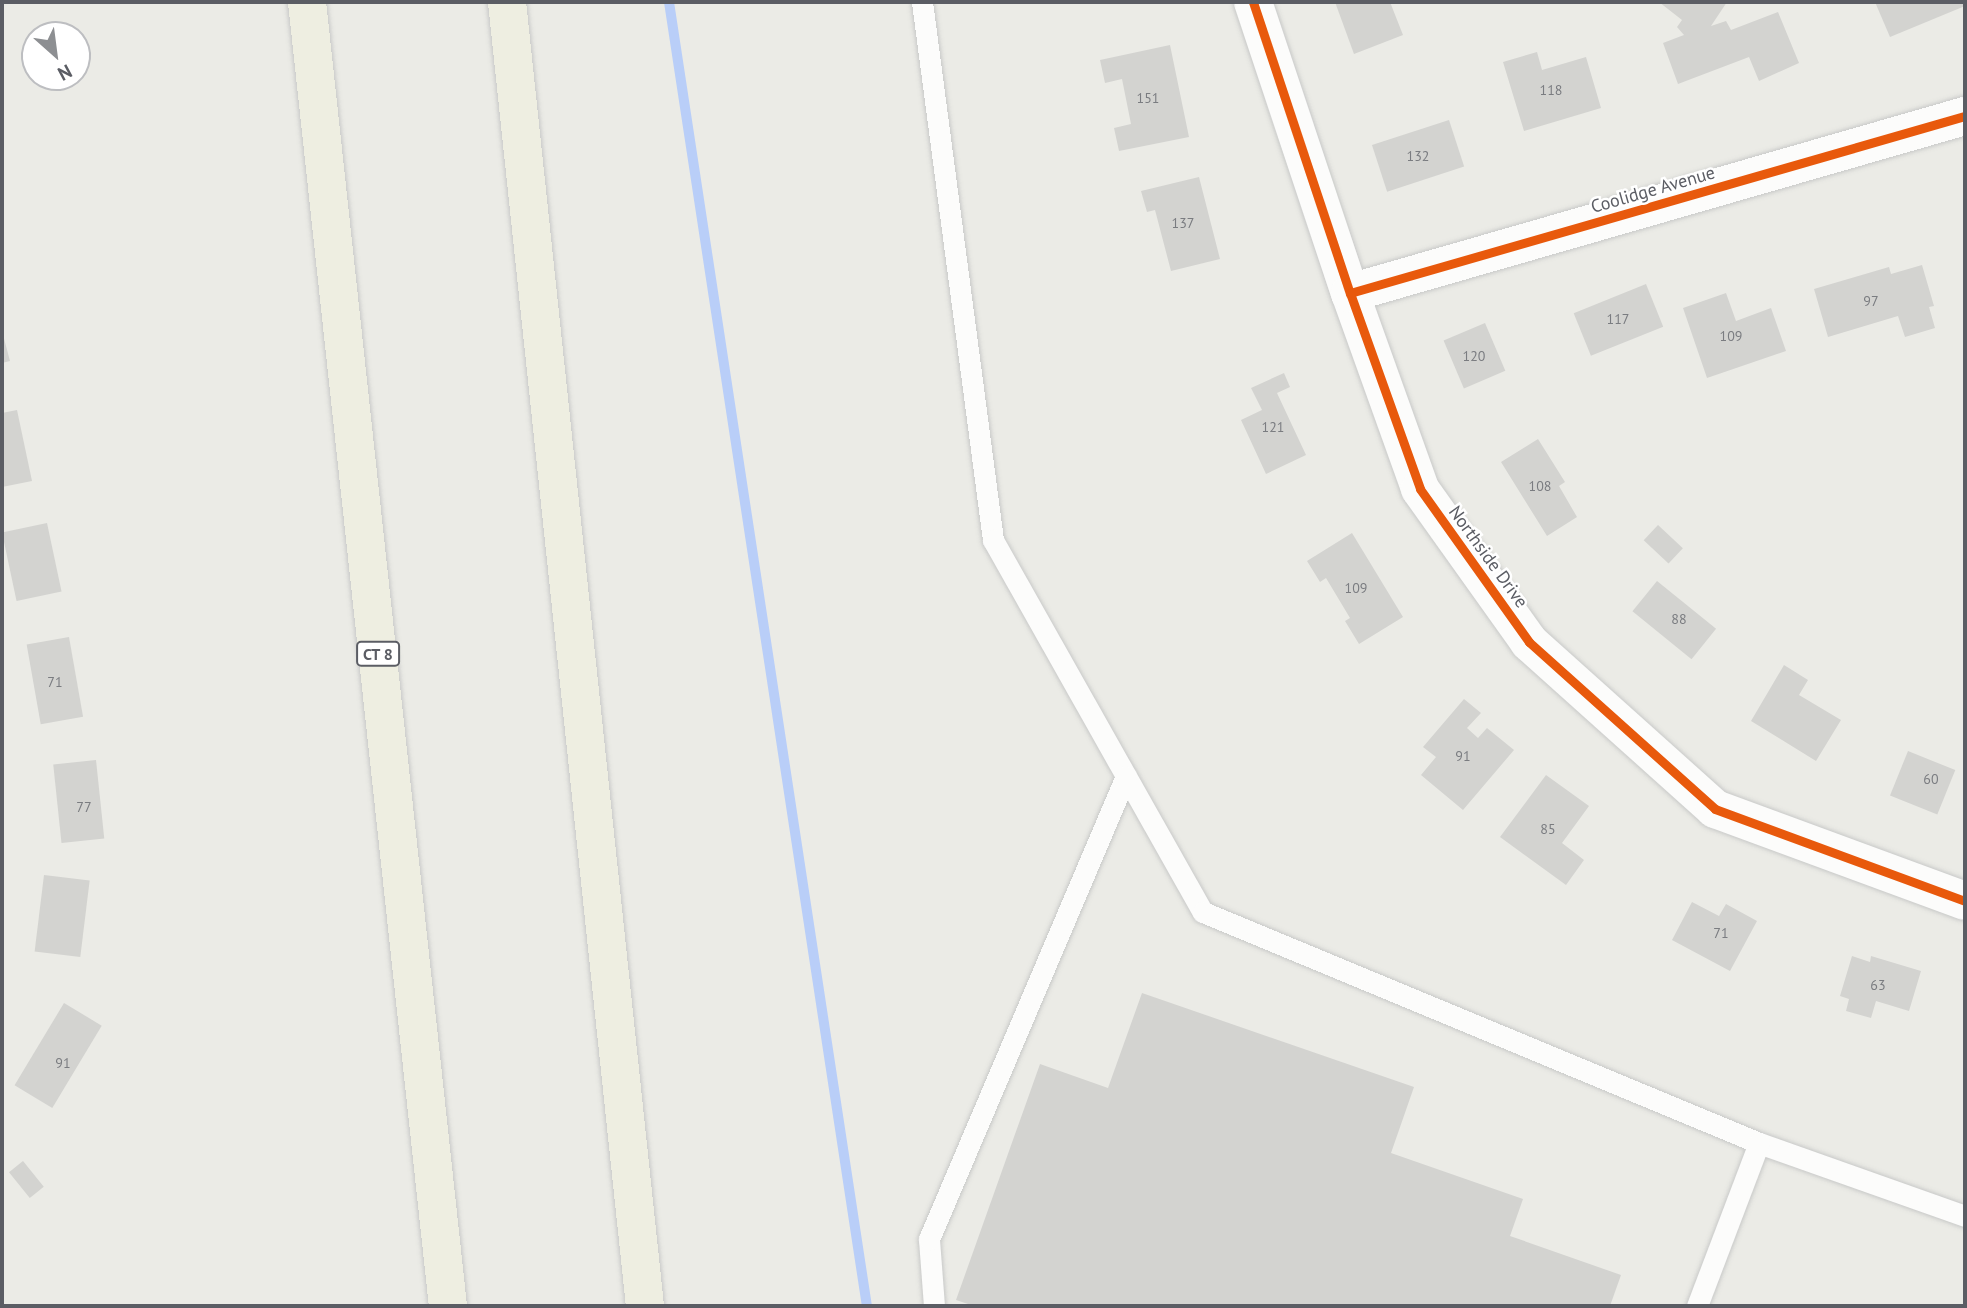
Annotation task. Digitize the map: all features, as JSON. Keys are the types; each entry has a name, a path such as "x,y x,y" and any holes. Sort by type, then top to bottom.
{"highway":[{"name":"CT 8","path":"307,2 448,1306"},
{"path":"507,2 645,1306"}],"street":[{"name":"Northside Drive","path":"1252,2 1350,293 1420,489 1530,642 1715,809 1965,901"},
{"name":"Coolidge Avenue","path":"1350,293 1965,116"}],"lane":[{"path":"922,2 993,540 1203,912 1759,1143 1965,1216"},
{"path":"934,1306 929,1239 1126,776"},
{"path":"1697,1306 1759,1143"}],"building":[{"path":"1335,2 1390,2 1403,35 1354,54"},
{"path":"1659,2 1727,2 1711,26 1726,21 1731,30 1778,12 1799,63 1759,81 1749,57 1678,84 1663,43 1684,35 1677,27 1682,20"},
{"path":"1875,2 1965,2 1965,6 1890,37"},
{"path":"1170,45 1189,137 1119,151 1114,128 1131,124 1122,79 1105,83 1100,60"},
{"path":"1537,52 1542,70 1586,57 1601,108 1524,131 1503,62"},
{"path":"1449,120 1464,167 1387,192 1372,145"},
{"path":"1199,177 1220,259 1171,271 1155,210 1147,212 1141,191"},
{"path":"1922,265 1934,306 1929,307 1935,328 1905,337 1898,316 1828,337 1814,289 1889,267 1891,274"},
{"path":"1646,284 1663,327 1591,356 1574,313"},
{"path":"1726,293 1736,321 1771,308 1786,351 1707,378 1683,308"},
{"path":"1485,323 1505,371 1464,388 1444,341"},
{"path":"2,331 10,361 2,363"},
{"path":"1284,373 1290,387 1277,393 1306,455 1266,474 1241,420 1262,410 1251,388"},
{"path":"17,410 32,481 2,487 2,413"},
{"path":"1538,439 1565,482 1559,486 1577,517 1547,536 1501,462"},
{"path":"47,523 62,591 17,601 2,533"},
{"path":"1658,525 1683,548 1669,564 1644,540"},
{"path":"1352,533 1403,617 1359,644 1345,621 1350,618 1326,578 1320,582 1307,561"},
{"path":"1657,581 1716,629 1692,659 1632,611"},
{"path":"69,637 83,717 41,724 27,644"},
{"path":"1784,665 1808,680 1799,695 1841,720 1816,761 1751,721"},
{"path":"1464,699 1481,713 1467,728 1478,738 1487,728 1514,750 1463,810 1421,775 1436,757 1423,747"},
{"path":"1908,751 1955,770 1937,815 1890,796"},
{"path":"96,760 104,839 61,843 53,764"},
{"path":"1546,775 1589,806 1562,843 1584,860 1566,885 1500,837"},
{"path":"44,875 90,881 80,957 35,951"},
{"path":"1692,902 1719,916 1726,904 1757,921 1730,971 1672,940"},
{"path":"1852,956 1870,962 1871,956 1921,971 1909,1011 1876,1001 1871,1018 1846,1011 1849,999 1840,996"},
{"path":"1142,993 1414,1087 1391,1153 1523,1199 1510,1236 1621,1275 1610,1306 974,1306 956,1300 1040,1064 1108,1088"},
{"path":"64,1003 102,1026 52,1108 15,1085"},
{"path":"23,1161 44,1187 30,1198 9,1172"}],"waterway":[{"path":"669,2 867,1306"}],"cycle path":[{"path":"1253,2 1350,293 1420,489 1529,642 1715,809 1965,901"},
{"path":"1350,293 1965,116"}]}
